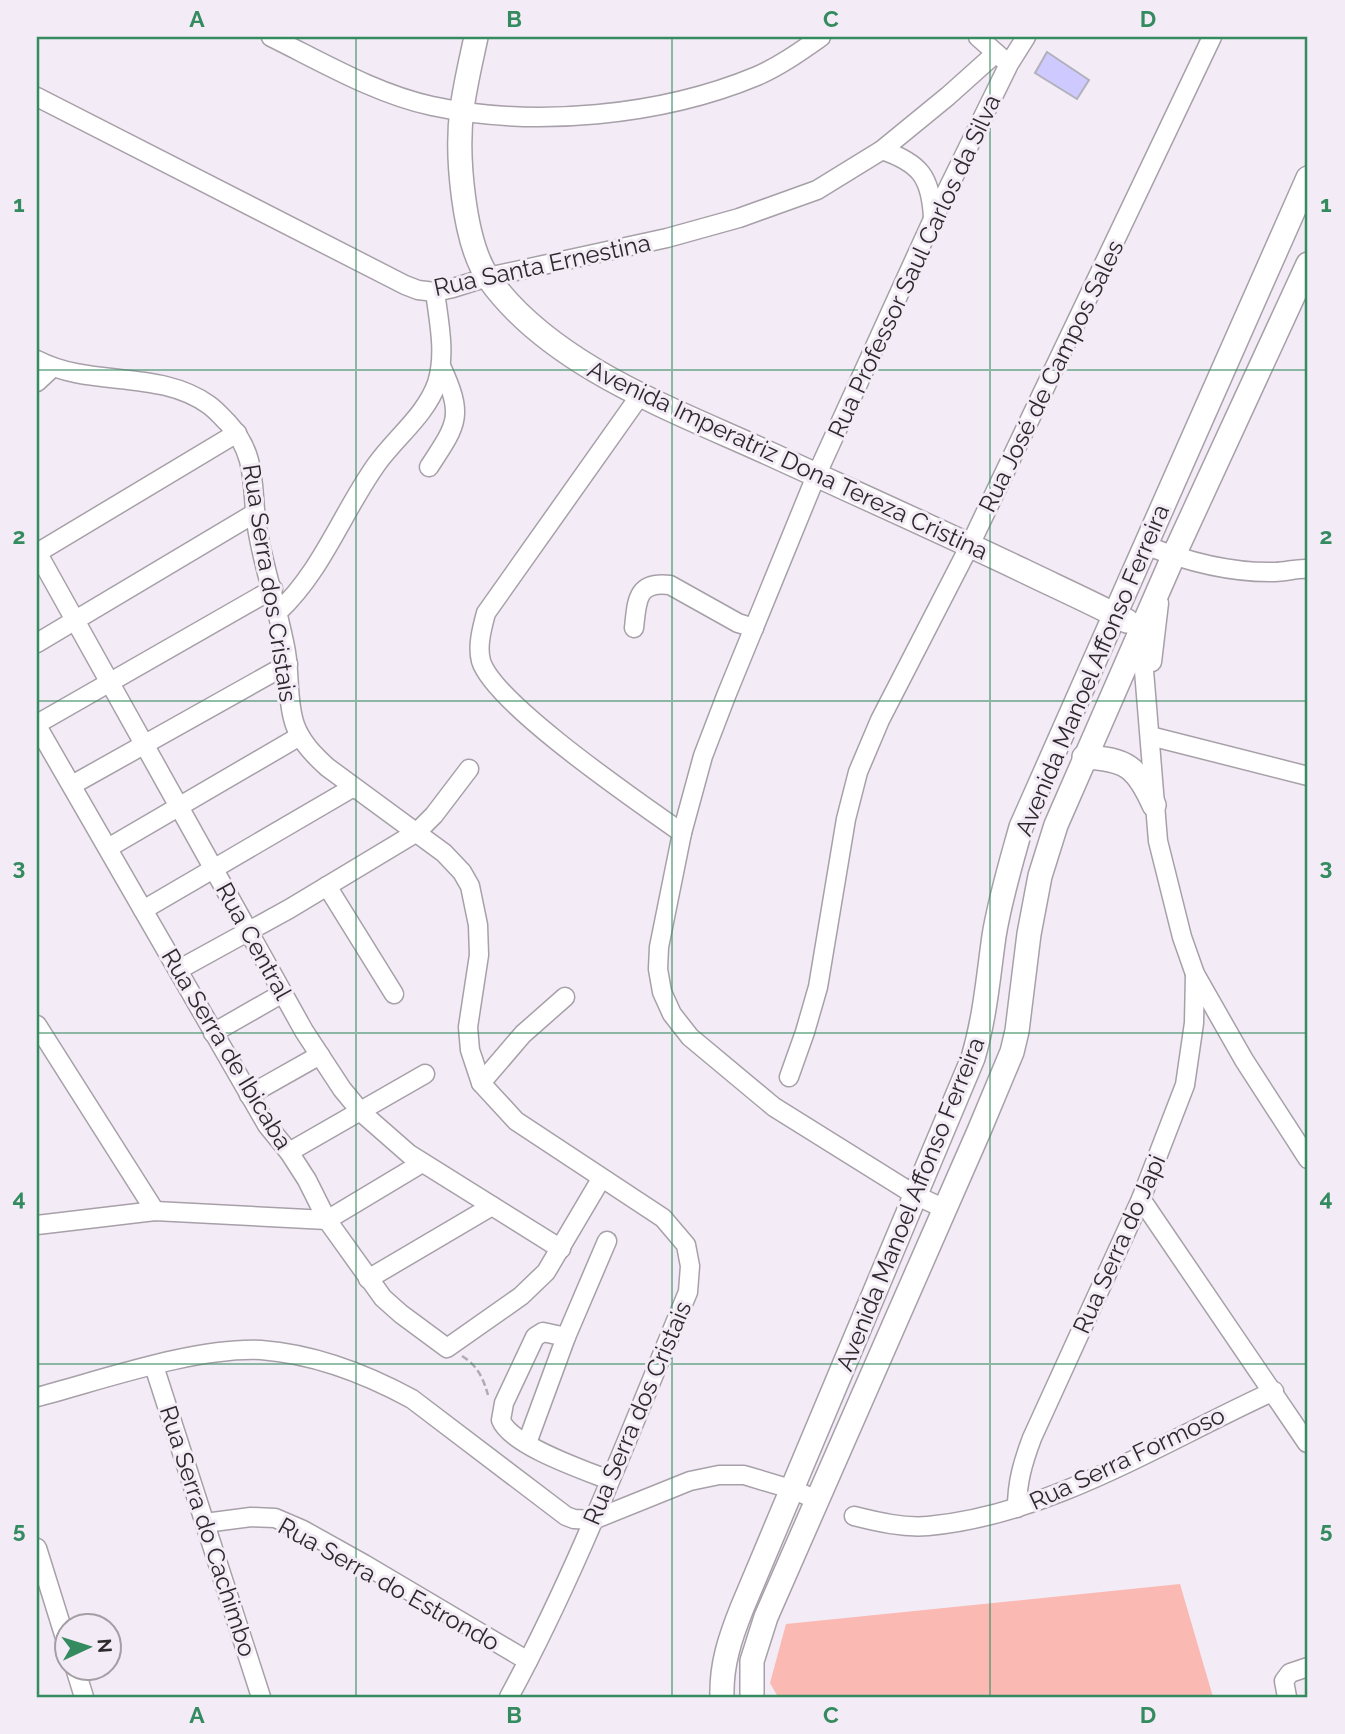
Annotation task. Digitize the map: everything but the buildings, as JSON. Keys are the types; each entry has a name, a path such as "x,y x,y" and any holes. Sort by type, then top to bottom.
{"main road":[{"name":"Avenida Imperatriz Dona Tereza Cristina","path":"476,37 461,111 460,159 470,235 488,277 526,321 568,352 641,394 970,545 1141,629"},
{"name":"Avenida Manoel Affonso Ferreira","path":"722,1697 723,1666 727,1648 744,1604 973,1059 984,1021 994,935 1005,881 1021,827 1223,375 1299,224 1308,178"},
{"name":"Avenida Manoel Affonso Ferreira","path":"753,1693 752,1661 766,1617 1012,1052 1040,876 1056,825 1173,557 1308,264"},
{"path":"1223,375 1251,388"},
{"path":"1084,757 1117,760 1129,766 1144,782 1154,805"}],"street":[{"path":"271,37 399,96 431,106 502,117 538,118 594,115 653,106 718,89 759,75 821,37"},
{"path":"978,37 1003,58"},
{"name":"Rua Professor Saul Carlos da Silva","path":"945,1209 915,1195 774,1107 690,1037 672,1014 662,992 658,969 659,947 682,833 703,756 754,628 816,476 1003,58 1026,37"},
{"name":"Rua José de Campos Sales","path":"789,1077 818,987 846,819 858,772 880,720 970,545 1212,37"},
{"name":"Rua Santa Ernestina","path":"37,97 405,285 435,292 739,218 817,190 882,150 948,96 1003,58"},
{"path":"882,150 906,158 923,174 932,195 933,219"},
{"path":"278,612 305,584 374,468 425,407 436,385 441,366 441,340 435,292"},
{"path":"37,382 45,364"},
{"name":"Rua Serra dos Cristais","path":"45,364 84,375 166,385 190,392 212,407 237,433 249,454 254,477 258,534 288,664 290,709 300,736 315,756 352,788 444,853 462,872 475,901 479,955 468,1027 470,1050 481,1083 516,1121 663,1218 686,1245 691,1266 688,1292 593,1520 509,1697"},
{"path":"429,467 453,431 456,408 441,366"},
{"path":"641,394 486,613 480,632 481,661 491,679 564,747 682,833"},
{"path":"37,553 237,433"},
{"path":"37,643 255,513"},
{"path":"1145,545 1173,557 1242,570 1275,572 1307,568"},
{"name":"Rua Central","path":"37,553 283,993 342,1090 361,1112 409,1154 561,1249"},
{"path":"1148,715 1154,636 1162,583"},
{"path":"634,628 638,598 646,588 657,584 670,585 738,623 754,628"},
{"path":"37,725 272,589"},
{"path":"1141,629 1158,841 1170,894 1195,974 1244,1060 1308,1159"},
{"path":"72,785 288,664"},
{"name":"Rua Serra de Ibicaba","path":"37,725 213,1034 267,1125 307,1180 327,1220 383,1298 447,1348"},
{"path":"108,848 300,736"},
{"path":"1150,736 1308,776"},
{"path":"178,970 417,832 435,815 469,769"},
{"path":"143,909 352,788"},
{"path":"327,886 394,995"},
{"name":"Rua Serra do Japi","path":"1017,1508 1017,1487 1032,1437 1141,1199 1185,1085 1194,1023 1195,974"},
{"path":"213,1034 283,993"},
{"path":"481,1083 523,1034 565,997"},
{"path":"37,1025 155,1211"},
{"path":"249,1095 320,1055"},
{"path":"289,1152 425,1074"},
{"path":"37,1225 155,1211 327,1220 422,1163"},
{"path":"447,1348 521,1296 546,1272 601,1179"},
{"path":"1141,1199 1274,1391 1307,1444"},
{"path":"368,1279 492,1206"},
{"path":"527,1443 566,1337 607,1241"},
{"path":"566,1337 542,1332 534,1337 504,1403 501,1420 503,1427 510,1434 543,1452 609,1480"},
{"path":"37,1397 155,1366 226,1352 258,1350 286,1353 345,1368 412,1399 566,1516 574,1519 593,1520 690,1480 719,1475 744,1475 817,1500"},
{"name":"Rua Serra do Cachimbo","path":"155,1366 261,1697"},
{"name":"Rua Serra Formoso","path":"854,1516 888,1525 927,1526 1017,1508 1070,1490 1274,1391"},
{"name":"Rua Serra do Estrondo","path":"205,1523 251,1517 275,1518 387,1577 528,1661"},
{"path":"37,1548 57,1612"},
{"path":"1287,1697 1284,1681 1290,1673 1308,1667"}],"path":[{"path":"447,1348 471,1362 482,1375 491,1404"}],"shaded area":[{"path":"1180,1584 1213,1697 778,1697 770,1683 786,1624"}]}
